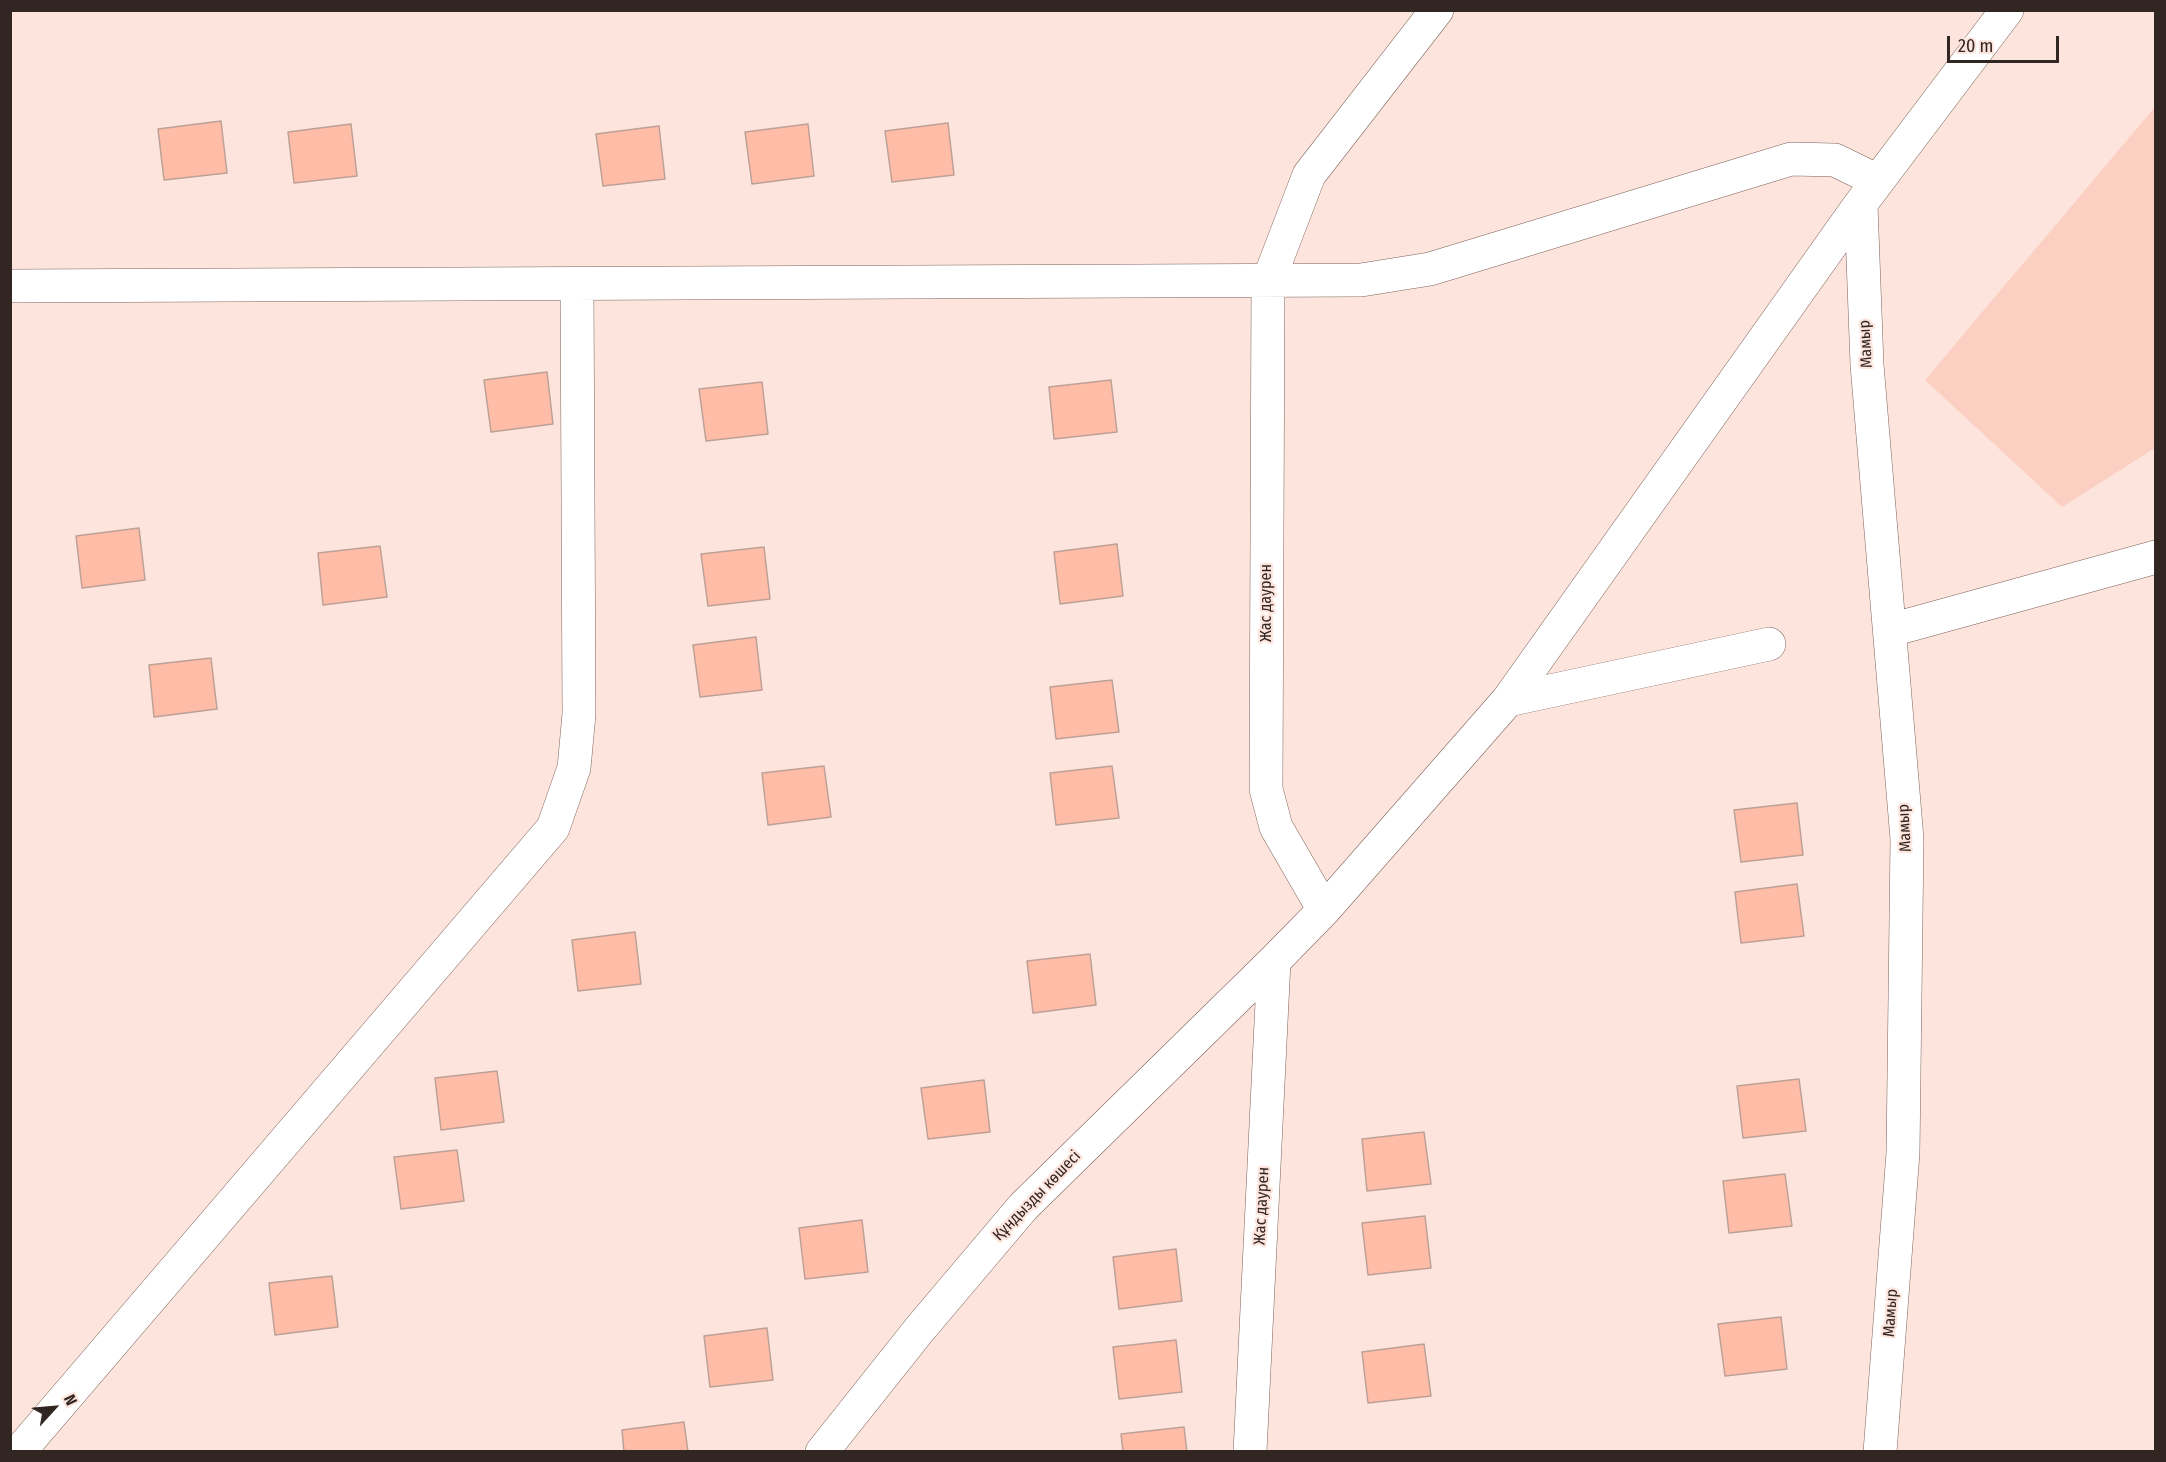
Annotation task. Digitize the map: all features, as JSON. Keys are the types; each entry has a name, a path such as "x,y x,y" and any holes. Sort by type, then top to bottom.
{"street":[{"path":"1268,282 1309,175 1437,10"},
{"name":"Құндызды көшесі","path":"822,1452 919,1330 1023,1208 1323,910 1508,700 1869,193 2007,10"},
{"path":"10,286 1361,280 1430,269 1791,159 1835,160 1869,193"},
{"name":"Мамыр","path":"1869,193 1867,365 1891,630 1906,839 1904,1119 1881,1452"},
{"name":"Жас даурен","path":"1268,282 1266,789 1276,827 1323,910"},
{"path":"19,1452 553,828 574,768 579,714 577,285"},
{"path":"1891,630 2156,557"},
{"path":"1508,700 1769,644"},
{"name":"Жас даурен","path":"1250,1452 1274,961"}],"shaded area":[{"path":"2155,107 2155,448 2062,507 1925,380"}],"building":[{"path":"221,121 227,173 164,180 158,129"},
{"path":"948,123 954,175 892,182 885,131"},
{"path":"351,124 357,176 294,183 288,132"},
{"path":"808,124 814,176 752,184 745,132"},
{"path":"659,126 665,179 603,186 596,134"},
{"path":"547,372 553,424 491,432 484,380"},
{"path":"1111,380 1117,432 1054,439 1049,387"},
{"path":"762,382 768,434 706,441 699,389"},
{"path":"139,528 145,580 82,588 76,536"},
{"path":"1117,544 1123,596 1060,604 1054,552"},
{"path":"380,546 387,597 323,605 318,553"},
{"path":"764,547 770,599 708,606 701,554"},
{"path":"756,637 762,690 700,697 693,645"},
{"path":"211,658 217,709 154,717 149,665"},
{"path":"1112,680 1119,732 1056,739 1050,687"},
{"path":"824,766 831,817 768,825 762,773"},
{"path":"1112,766 1119,818 1056,825 1050,773"},
{"path":"1797,803 1803,855 1741,862 1734,810"},
{"path":"1797,884 1804,936 1741,943 1735,892"},
{"path":"635,932 641,984 578,991 572,940"},
{"path":"1090,954 1096,1005 1033,1013 1027,961"},
{"path":"497,1071 504,1122 441,1130 435,1078"},
{"path":"1799,1079 1806,1131 1743,1138 1737,1086"},
{"path":"984,1080 990,1132 928,1139 921,1088"},
{"path":"1424,1132 1431,1184 1367,1191 1362,1139"},
{"path":"457,1150 464,1201 401,1209 394,1157"},
{"path":"1785,1174 1792,1226 1729,1233 1723,1181"},
{"path":"1425,1216 1431,1268 1368,1275 1362,1223"},
{"path":"862,1220 868,1272 805,1279 799,1228"},
{"path":"1176,1249 1182,1301 1119,1309 1113,1257"},
{"path":"332,1276 338,1327 275,1335 269,1283"},
{"path":"1781,1317 1787,1369 1725,1376 1718,1324"},
{"path":"767,1328 773,1380 710,1387 704,1336"},
{"path":"1176,1340 1182,1392 1119,1399 1113,1347"},
{"path":"1424,1344 1431,1396 1368,1403 1362,1352"},
{"path":"684,1422 688,1452 624,1452 622,1430"},
{"path":"1184,1427 1187,1452 1123,1452 1121,1434"}]}
